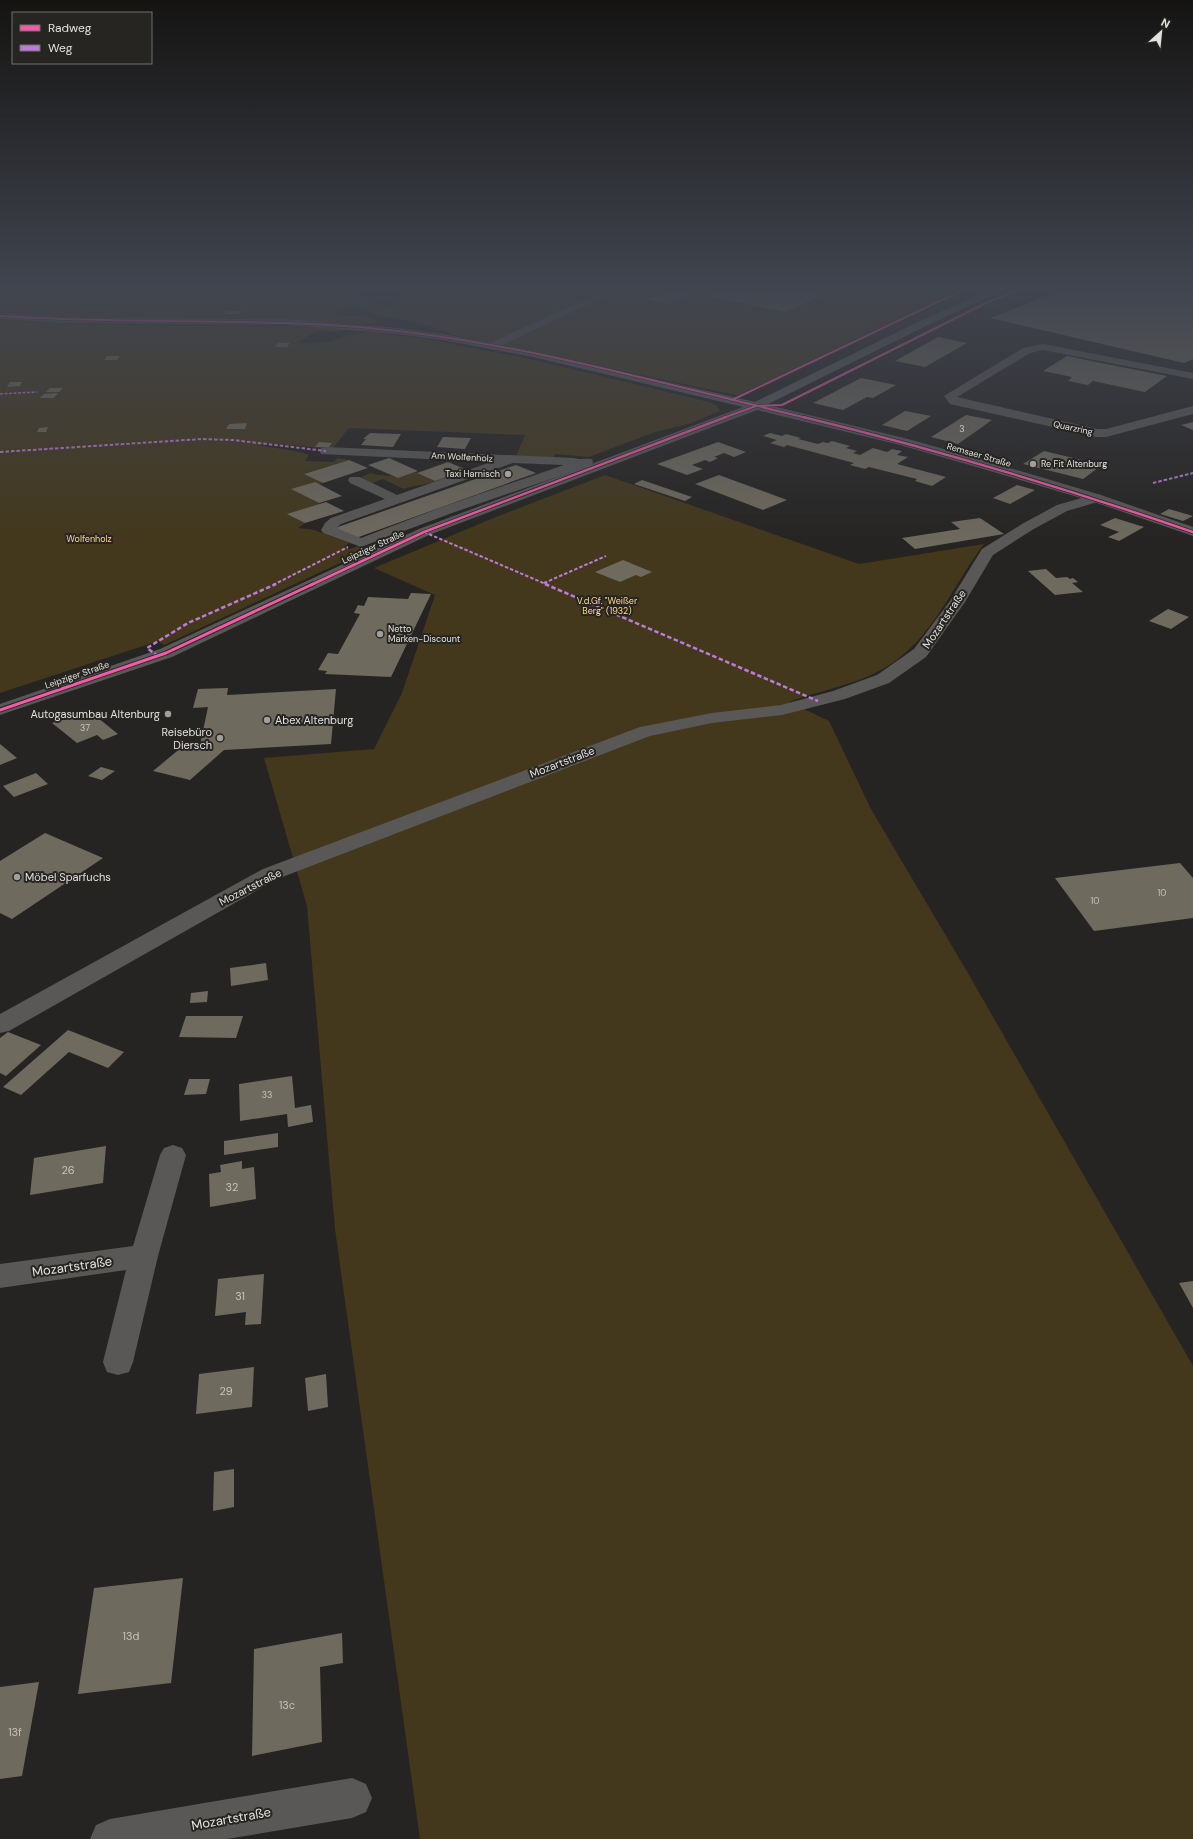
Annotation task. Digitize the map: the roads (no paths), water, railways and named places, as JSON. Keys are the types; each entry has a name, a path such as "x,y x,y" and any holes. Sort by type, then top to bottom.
{"main road":[{"path":"618,373 756,406"},
{"name":"Leipziger Straße","path":"756,406 823,373"}],"street":[{"name":"Quarzring","path":"989,373 950,396 954,401 1097,433 1106,433 1193,410"},
{"name":"Quarzring","path":"1177,373 1193,376"},
{"name":"Leipziger Straße","path":"512,459 336,521 328,530 361,542 447,510 592,464 756,406"},
{"name":"Remsaer Straße","path":"756,406 916,446 1096,498 1193,532"},
{"name":"Am Wolfenholz","path":"326,450 592,464"},
{"name":"Leipziger Straße","path":"0,710 166,653 424,532 592,464"},
{"path":"355,480 397,500"},
{"name":"Mozartstraße","path":"0,1025 270,874 574,757 646,732 712,718 782,710 839,695 883,679 920,653 957,602 987,552 1027,527 1062,508 1096,498"},
{"path":"118,1362 144,1256 174,1155"},
{"name":"Mozartstraße","path":"0,1276 144,1256"},
{"name":"Mozartstraße","path":"110,1839 352,1798"}],"place":[{"name":"Re Fit Altenburg","path":"1033,464"},
{"name":"Taxi Harnisch","path":"508,474"},
{"name":"Netto Marken-Discount","path":"380,634"},
{"name":"Autogasumbau Altenburg","path":"168,714"},
{"name":"Abex Altenburg","path":"267,720"},
{"name":"Reisebüro Diersch","path":"220,738"},
{"name":"Möbel Sparfuchs","path":"17,877"}],"park label":[{"name":"Wolfenholz","path":"89,539"},
{"name":"V.d.Gf. \"Weißer Berg\" (1932)","path":"607,606"}]}
